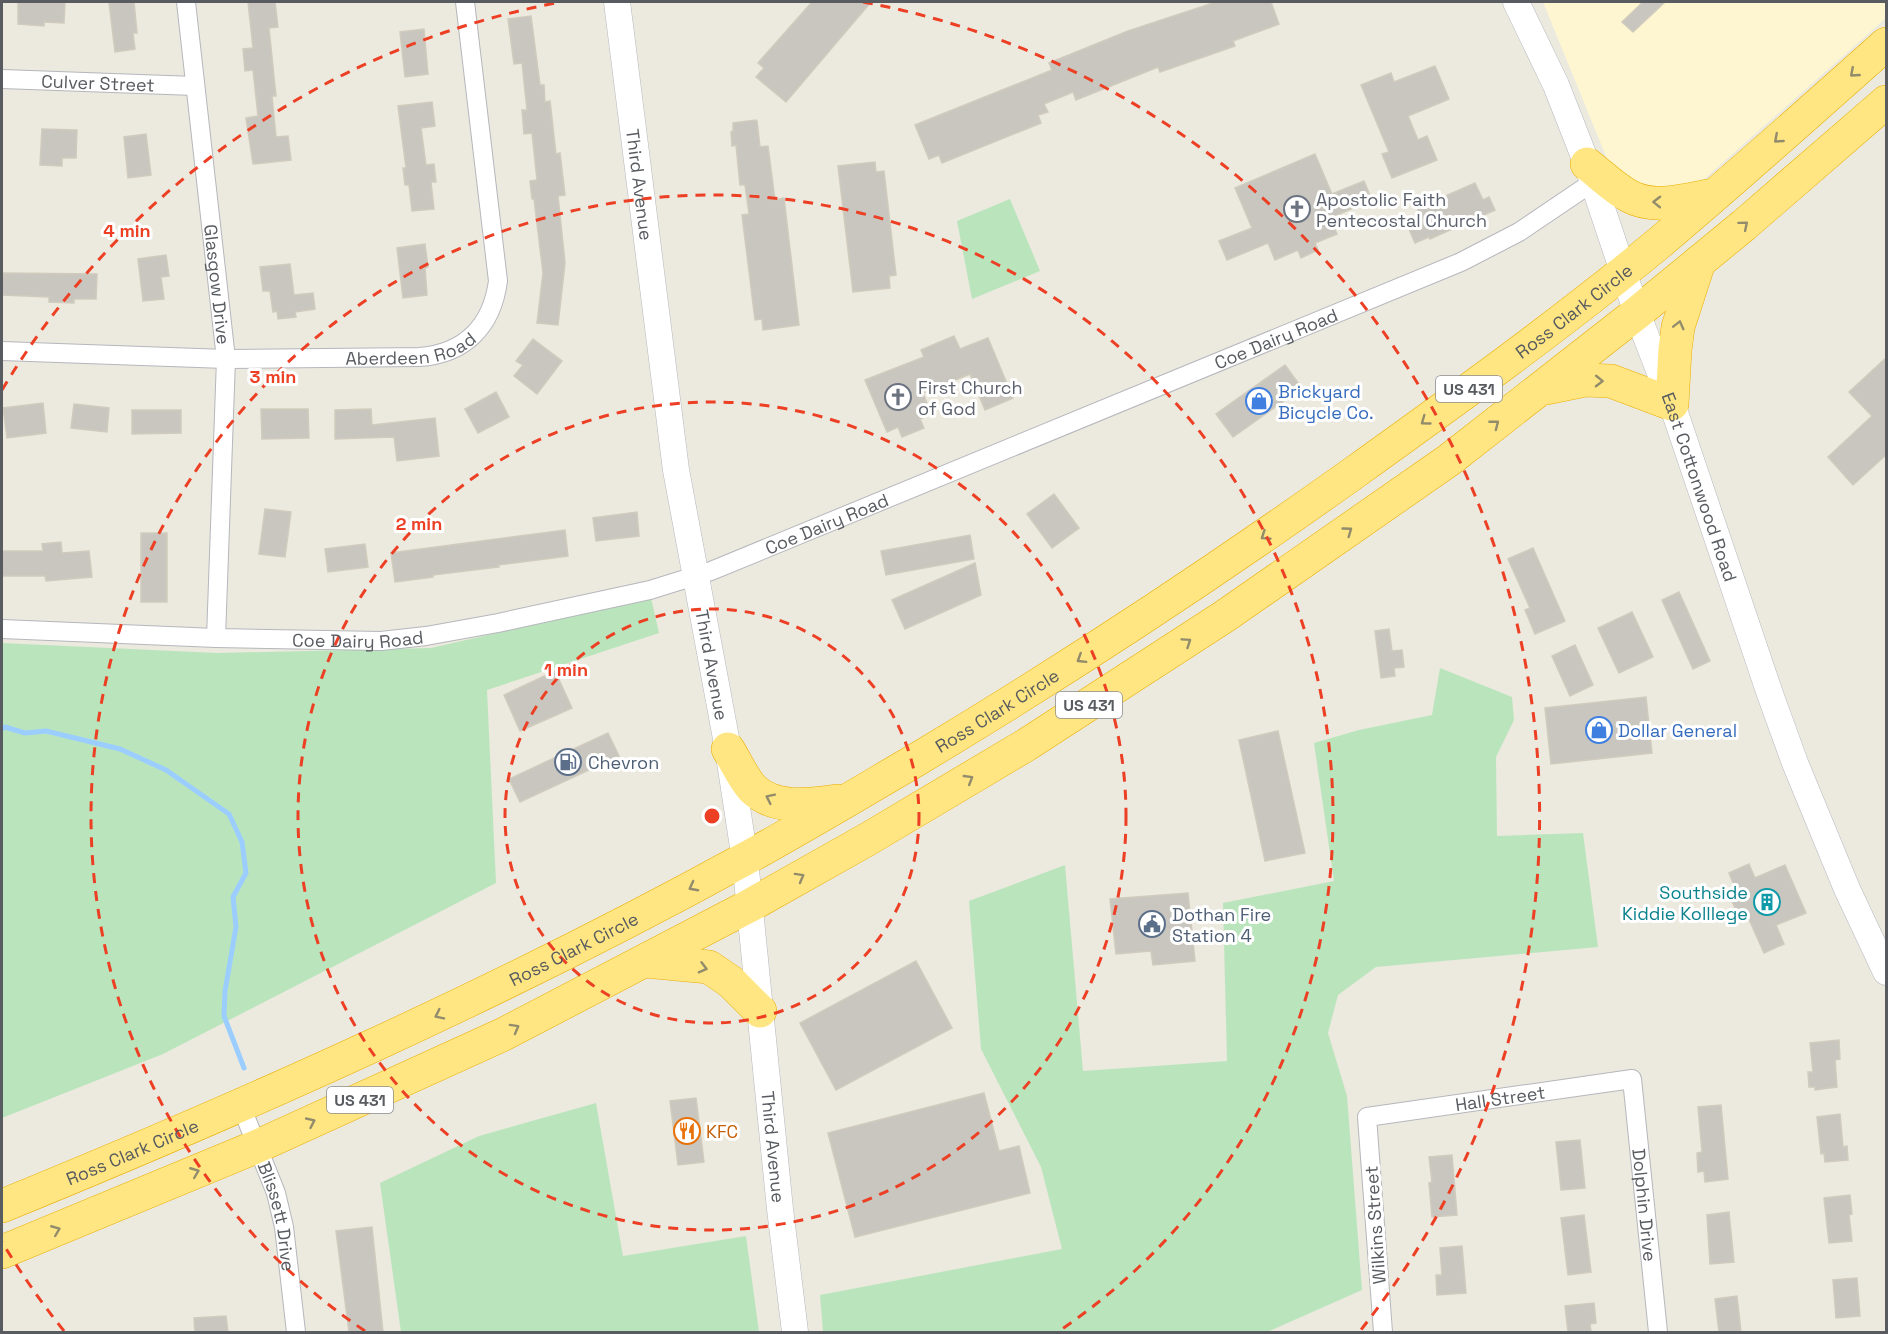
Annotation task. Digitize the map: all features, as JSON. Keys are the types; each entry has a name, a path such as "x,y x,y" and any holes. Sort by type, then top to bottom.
{"highway":[{"name":"Ross Clark Circle","path":"2,1206 241,1106 384,1042 491,990 745,860 1003,708 1131,627 1288,520 1521,350 1623,272 1715,195 1887,44"},
{"name":"US 431","path":"2,1252 258,1146 504,1034 749,906 1006,757 1153,665 1449,460 1637,313 1887,102"},
{"path":"1590,173 1629,196 1647,202 1672,203 1715,195"},
{"path":"1541,388 1585,380 1611,381 1672,404 1678,327 1699,262"},
{"path":"1131,627 1153,665"},
{"path":"728,749 752,789 774,802 804,806 848,800"},
{"path":"645,961 709,967 731,982 760,1011"}],"street":[{"name":"Glasgow Drive","path":"186,2 226,359 216,638"},
{"name":"Aberdeen Road","path":"2,351 226,359 432,356 451,350 468,340 485,320 496,295 497,267 465,2"},
{"name":"Third Avenue","path":"617,2 676,470 728,749 745,860 780,1209 795,1332"},
{"name":"East Cottonwood Road","path":"1516,2 1556,85 1590,173 1788,744 1826,838 1887,972"},
{"name":"Culver Street","path":"2,79 195,86"},
{"name":"Coe Dairy Road","path":"2,629 216,638 381,640 426,636 650,590 695,577 1461,262 1519,232 1590,173"},
{"name":"Hall Street","path":"1367,1117 1632,1079"},
{"name":"Dolphin Drive","path":"1632,1079 1658,1332"},
{"name":"Blissett Drive","path":"241,1106 276,1193 284,1227 296,1332"},
{"name":"Wilkins Street","path":"1367,1117 1383,1332"}],"shaded area":[{"path":"1543,2 1886,2 1886,18 1694,188 1650,192 1612,171"}],"green space":[{"path":"1010,199 1040,271 972,299 957,221"},
{"path":"651,598 659,633 487,690 496,883 163,1054 2,1118 2,643 217,653 431,648"},
{"path":"1440,668 1512,697 1514,720 1496,757 1497,836 1583,833 1598,947 1376,967 1338,995 1328,1033 1347,1096 1362,1290 1267,1332 823,1332 820,1295 1062,1249 1041,1167 981,1049 969,901 1065,865 1083,1071 1227,1061 1223,903 1334,881 1314,743 1359,730 1432,715"},
{"path":"596,1103 623,1256 746,1236 759,1332 401,1332 380,1183 479,1136"}],"building":[{"path":"18,2 65,2 64,23 44,22 44,26 18,24"},
{"path":"109,2 134,2 137,33 133,33 135,49 115,52"},
{"path":"248,2 275,2 278,27 269,28 276,96 272,96 276,137 288,136 291,160 253,164 246,118 258,116 253,70 245,71 243,49 253,48"},
{"path":"812,2 871,2 786,102 756,77 764,68 758,63"},
{"path":"1216,2 1271,2 1279,24 1233,41 1235,46 1160,72 1158,67 1076,100 1073,92 1044,104 1048,112 1038,115 1041,123 942,163 939,155 929,159 915,125 1052,70 1049,63 1128,31"},
{"path":"1643,2 1665,2 1633,32 1622,22"},
{"path":"531,16 540,85 544,85 545,102 550,101 556,154 560,153 565,195 558,196 565,263 558,325 537,323 543,273 530,181 537,180 532,133 524,134 522,110 527,110 522,63 514,64 508,19"},
{"path":"424,29 428,74 405,77 400,32"},
{"path":"1435,66 1449,99 1408,116 1418,140 1427,136 1437,160 1392,178 1382,154 1389,152 1361,85 1391,73 1394,82"},
{"path":"432,102 435,126 421,128 426,165 434,164 436,182 431,182 434,209 412,211 409,185 405,185 403,168 406,168 398,106"},
{"path":"756,120 760,147 768,146 775,200 784,198 799,325 763,330 762,319 755,320 742,215 749,214 745,185 740,185 736,145 732,146 731,132 733,123"},
{"path":"42,129 77,130 76,158 62,158 62,166 40,165"},
{"path":"146,134 151,175 128,178 124,137"},
{"name":"Apostolic Faith Pentecostal Church","path":"1315,154 1332,194 1364,181 1372,200 1330,218 1337,234 1315,243 1318,250 1301,258 1298,250 1275,260 1268,243 1227,260 1219,241 1252,228 1235,188"},
{"path":"875,162 876,172 884,171 896,275 889,276 890,288 853,292 838,166"},
{"path":"1475,183 1483,200 1489,197 1495,210 1430,239 1429,237 1415,243 1409,229 1423,223 1415,202 1429,197 1432,202"},
{"path":"425,244 428,267 425,268 427,295 403,298 397,248"},
{"path":"166,255 169,276 161,277 164,299 143,301 138,259"},
{"path":"290,264 294,295 313,293 315,309 295,312 296,317 278,319 277,311 273,312 270,291 263,291 260,267"},
{"path":"2,273 97,274 96,299 74,299 74,303 49,302 49,297 2,295"},
{"path":"954,336 960,349 988,338 1013,398 985,410 970,374 923,393 931,414 920,419 924,428 902,437 898,427 887,432 865,380 924,357 921,350"},
{"path":"533,339 562,361 537,394 514,376 523,365 516,361"},
{"path":"1887,357 1887,454 1853,485 1828,457 1872,416 1849,392"},
{"name":"Brickyard Bicycle Co.","path":"1285,365 1302,388 1233,437 1216,414"},
{"path":"496,392 509,417 478,433 465,409"},
{"path":"43,403 46,433 7,438 3,408"},
{"path":"74,404 109,408 107,432 71,428"},
{"path":"261,409 308,409 309,438 262,439"},
{"path":"371,409 372,425 435,418 439,456 397,461 394,437 335,439 335,410"},
{"path":"132,410 181,410 181,433 132,434"},
{"path":"1054,494 1079,528 1052,548 1027,514"},
{"path":"265,509 291,512 285,557 259,554"},
{"path":"637,512 639,536 596,541 593,518"},
{"path":"565,530 568,556 395,582 391,553"},
{"path":"141,533 167,533 167,602 141,602"},
{"path":"970,535 974,559 886,575 881,551"},
{"path":"61,542 62,553 89,551 92,577 46,581 45,576 2,576 2,551 43,551 42,544"},
{"path":"365,544 368,567 328,572 325,549"},
{"path":"1533,548 1565,621 1535,634 1525,610 1530,608 1508,559"},
{"path":"975,563 981,595 905,629 892,600"},
{"path":"1679,592 1710,661 1693,669 1662,600"},
{"path":"1632,612 1653,657 1619,673 1598,628"},
{"path":"1389,629 1392,651 1402,650 1404,667 1394,668 1395,676 1381,678 1375,631"},
{"path":"1575,645 1593,685 1570,696 1552,656"},
{"path":"555,671 572,708 520,731 504,695"},
{"name":"Dollar General","path":"1646,697 1652,753 1551,764 1545,708"},
{"path":"1278,731 1305,853 1265,861 1239,740"},
{"path":"608,733 619,756 520,802 509,779"},
{"name":"Southside Kiddie Kolllege","path":"1749,864 1755,878 1785,865 1806,913 1776,925 1784,944 1764,953 1748,917 1740,920 1728,891 1735,888 1729,873"},
{"name":"Dothan Fire Station 4","path":"1188,893 1195,961 1153,965 1151,951 1116,954 1110,899"},
{"path":"916,961 952,1028 836,1090 800,1023"},
{"path":"1839,1040 1840,1059 1835,1060 1837,1087 1815,1090 1815,1087 1809,1087 1808,1072 1813,1072 1810,1043"},
{"path":"984,1093 999,1151 1019,1146 1030,1193 855,1237 828,1133"},
{"name":"KFC","path":"696,1098 704,1162 678,1165 670,1101"},
{"path":"1721,1105 1728,1179 1705,1182 1704,1171 1698,1172 1697,1153 1702,1152 1698,1107"},
{"path":"1840,1114 1843,1147 1847,1146 1848,1160 1825,1162 1824,1153 1821,1154 1817,1117"},
{"path":"1580,1140 1585,1188 1561,1190 1556,1142"},
{"path":"1452,1155 1457,1215 1432,1217 1429,1157"},
{"path":"1850,1195 1852,1214 1849,1215 1852,1241 1829,1243 1824,1198"},
{"path":"1729,1212 1734,1262 1710,1264 1707,1215"},
{"path":"1584,1215 1591,1272 1568,1275 1561,1218"},
{"path":"372,1227 383,1332 349,1332 336,1231"},
{"path":"1462,1246 1466,1293 1437,1295 1436,1275 1442,1275 1440,1248"},
{"path":"1857,1278 1860,1316 1836,1318 1833,1280"},
{"path":"1737,1296 1741,1332 1719,1332 1715,1299"},
{"path":"1594,1303 1596,1323 1590,1324 1591,1332 1568,1332 1565,1306"},
{"path":"226,1316 228,1332 195,1332 194,1318"}],"waterway":[{"path":"2,729 5,727 25,733 46,731 120,749 166,770 229,814 242,842 246,873 233,897 236,927 225,991 224,1016 244,1068"}],"place":[{"name":"Apostolic Faith Pentecostal Church","path":"1297,209"},
{"name":"First Church of God","path":"898,397"},
{"name":"Brickyard Bicycle Co.","path":"1259,401"},
{"name":"Dollar General","path":"1599,730"},
{"name":"Chevron","path":"568,762"},
{"name":"Southside Kiddie Kolllege","path":"1767,902"},
{"name":"Dothan Fire Station 4","path":"1152,924"},
{"name":"KFC","path":"687,1131"}]}
